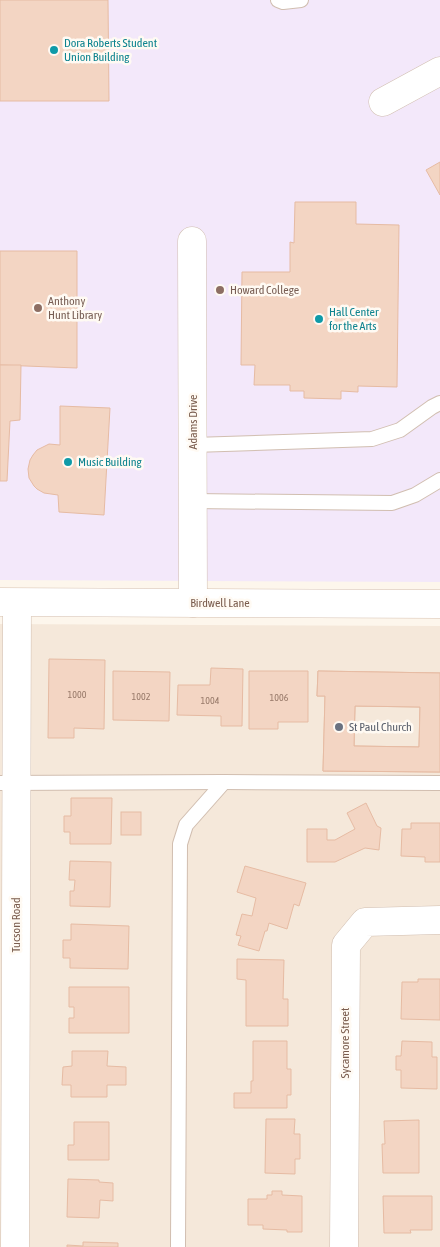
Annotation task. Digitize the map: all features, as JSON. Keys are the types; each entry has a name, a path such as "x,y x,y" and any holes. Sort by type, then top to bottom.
{"street":[{"path":"383,102 440,71"},
{"name":"Adams Drive","path":"192,241 194,603"},
{"name":"Birdwell Lane","path":"8,602 440,604"},
{"name":"Tucson Road","path":"8,602 8,1135 15,1247"},
{"name":"Sycamore Street","path":"344,1247 346,945 366,922 440,920"}],"lane":[{"path":"278,0 283,2 301,0"},
{"path":"193,445 372,439 400,430 440,403"},
{"path":"193,501 392,503 415,495 440,480"},
{"path":"178,1247 180,844 186,825 224,782"},
{"path":"8,783 440,783"}],"shaded area":[{"name":"Howard College","path":"0,0 440,0 440,582 0,580"},
{"path":"0,624 440,626 440,1247 0,1247"}],"building":[{"name":"Dora Roberts Student Union Building","path":"0,0 108,0 109,101 0,101"},
{"path":"440,162 440,195 426,170"},
{"name":"Hall Center for the Arts","path":"295,202 356,202 356,224 399,225 397,387 358,386 358,392 341,391 341,399 304,398 304,391 290,391 290,385 254,385 255,365 241,365 242,272 290,272 290,242 294,243"},
{"name":"Anthony Hunt Library","path":"0,251 77,251 77,368 0,365"},
{"path":"0,365 21,365 20,420 10,421 7,481 0,481"},
{"name":"Music Building","path":"60,406 110,408 104,515 59,512 58,495 44,493 37,489 29,478 30,460 37,450 49,444 60,445"},
{"path":"49,659 105,660 104,729 74,728 74,738 48,738"},
{"path":"211,668 243,669 242,726 221,726 221,716 177,715 178,685 210,685"},
{"path":"113,671 170,672 169,721 113,720"},
{"path":"249,671 308,671 308,722 278,722 278,729 249,729"},
{"name":"St Paul Church","path":"318,671 440,673 440,772 323,771 325,696 317,696","holes":["355,706 420,707 419,747 354,746"]},
{"name":"St Paul Church","path":"318,671 440,673 440,772 323,771 325,696 317,696","holes":["355,706 420,707 419,747 354,746"]},
{"path":"71,798 112,798 111,844 70,844 70,832 64,832 64,816 71,816"},
{"path":"366,803 377,826 381,828 379,850 365,848 335,862 307,862 307,829 327,829 327,840 335,840 355,829 347,813"},
{"path":"121,812 141,812 141,835 121,835"},
{"path":"411,823 440,823 440,862 425,862 425,857 401,856 402,829 411,829"},
{"path":"70,861 111,862 110,907 70,906 70,891 74,891 75,880 69,880"},
{"path":"245,866 306,883 299,906 294,904 287,929 269,923 259,951 238,945 241,936 236,935 242,914 252,916 256,898 237,892"},
{"path":"71,924 129,926 128,969 70,968 70,958 63,958 63,940 71,940"},
{"path":"237,959 284,960 283,999 288,999 288,1026 246,1026 246,980 237,979"},
{"path":"418,979 440,979 440,1020 401,1019 402,982 418,982"},
{"path":"69,987 129,987 129,1033 69,1033 69,1018 74,1018 74,1007 69,1007"},
{"path":"253,1041 287,1041 287,1069 291,1069 291,1095 287,1095 287,1108 234,1108 234,1093 251,1093 251,1081 253,1081"},
{"path":"402,1041 432,1042 432,1057 437,1057 437,1089 401,1088 401,1070 396,1070 396,1056 401,1056"},
{"path":"72,1051 108,1051 107,1066 126,1067 126,1085 107,1085 107,1097 71,1097 71,1085 62,1085 63,1067 72,1066"},
{"path":"266,1119 295,1119 294,1134 300,1134 300,1159 295,1159 295,1174 265,1173"},
{"path":"419,1120 419,1173 383,1173 382,1144 385,1144 384,1121"},
{"path":"74,1122 109,1122 109,1160 68,1160 68,1145 74,1145"},
{"path":"68,1179 99,1180 99,1182 113,1183 113,1201 100,1200 99,1218 67,1217"},
{"path":"272,1191 282,1191 282,1195 302,1196 302,1232 263,1229 263,1225 248,1225 248,1199 267,1199 267,1195 272,1195"},
{"path":"383,1196 432,1196 432,1230 410,1230 411,1233 384,1233"},
{"path":"83,1242 118,1243 118,1247 67,1247 67,1245 83,1246"}],"place":[{"name":"Dora Roberts Student Union Building","path":"54,50"},
{"name":"Howard College","path":"220,290"},
{"name":"Anthony Hunt Library","path":"38,308"},
{"name":"Hall Center for the Arts","path":"319,319"},
{"name":"Music Building","path":"68,462"},
{"name":"St Paul Church","path":"339,727"}]}
